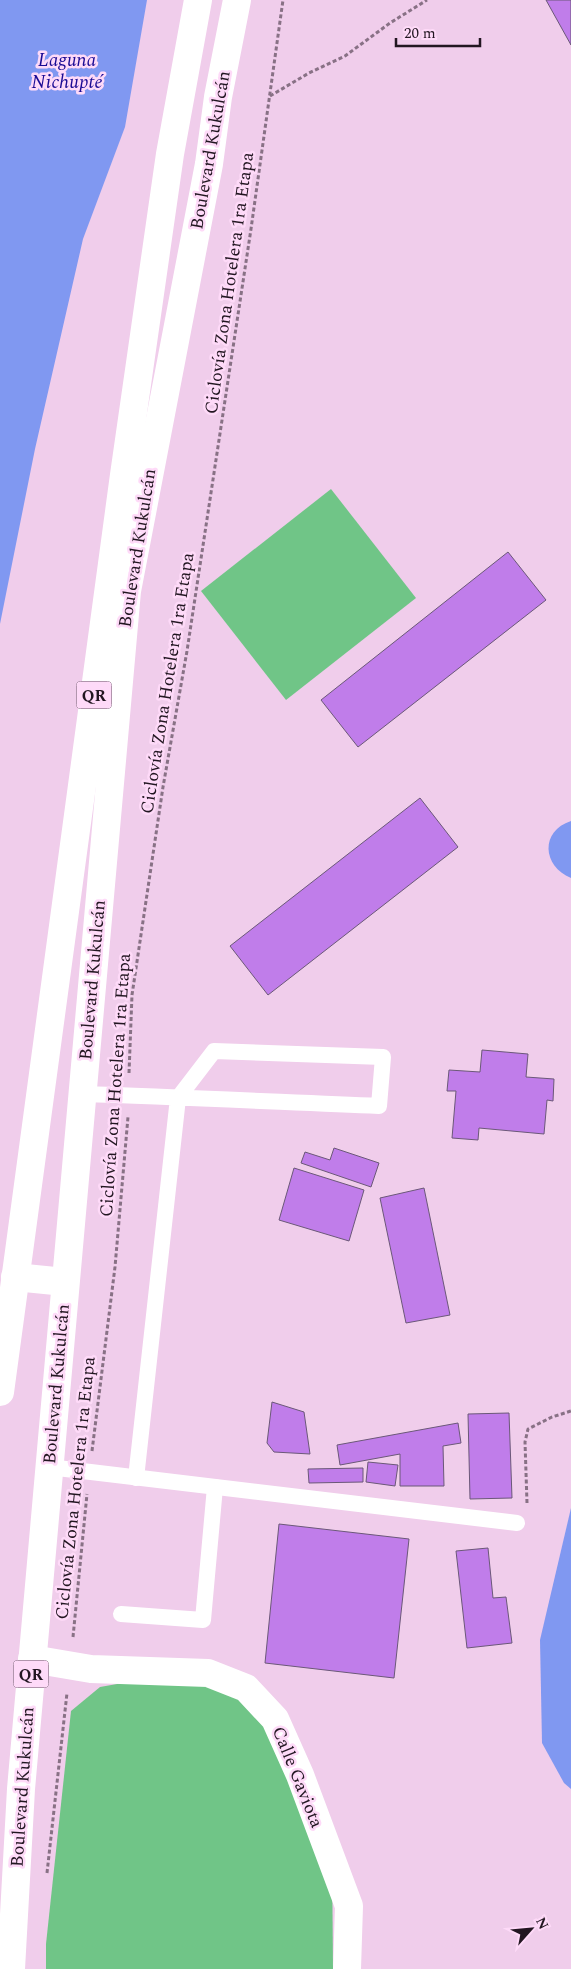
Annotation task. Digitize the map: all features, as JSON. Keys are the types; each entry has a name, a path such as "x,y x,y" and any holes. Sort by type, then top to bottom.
{"main road":[{"name":"Boulevard Kukulcán","path":"0,1392 125,465 170,154 198,0"},
{"name":"Boulevard Kukulcán","path":"11,1969 21,1789 127,591 209,164 218,97 237,0"},
{"path":"15,1277 65,1282"},
{"name":"Calle Gaviota","path":"32,1659 91,1669 208,1673 246,1688 275,1719 300,1774 348,1906 347,1969"}],"lane":[{"path":"82,1094 129,1095 178,1098 379,1106 382,1057 214,1051 178,1098 136,1478"},
{"path":"49,1467 517,1523"},
{"path":"121,1614 203,1620 215,1487"}],"path":[{"name":"Ciclovía Zona Hotelera 1ra Etapa","path":"46,1877 89,1472 116,1258 128,1133 132,996 188,641 283,0"},
{"path":"270,96 309,73 345,56 390,23 427,0"},
{"path":"517,1523 527,1509 525,1442 528,1429 552,1416 571,1411"}],"green space":[{"path":"331,489 416,598 286,700 201,591"},
{"path":"219,1666 280,1725 332,1852 333,1969 46,1969 46,1944 71,1711 100,1687"}],"water":[{"name":"Laguna Nichupté","path":"0,0 147,0 125,127 83,239 35,449 0,624"},
{"path":"571,821 571,878 561,873 554,865 549,849 550,840 554,832"},
{"path":"571,1508 571,1789 564,1783 542,1743 540,1640"}],"building":[{"path":"546,0 571,0 571,45"},
{"path":"508,552 546,600 358,747 321,700"},
{"path":"420,798 458,847 268,995 230,946"},
{"path":"482,1050 528,1054 526,1077 554,1079 553,1101 547,1100 544,1134 479,1128 478,1140 452,1138 456,1091 447,1091 449,1070 480,1072"},
{"path":"334,1148 379,1163 371,1187 301,1163 305,1152 330,1160"},
{"path":"294,1168 364,1190 349,1241 279,1220"},
{"path":"424,1188 450,1315 406,1323 380,1198"},
{"path":"272,1402 304,1412 310,1454 274,1452 267,1443"},
{"path":"509,1413 512,1498 470,1499 468,1414"},
{"path":"458,1423 461,1443 443,1446 444,1486 400,1486 400,1454 340,1465 337,1445"},
{"path":"368,1462 398,1465 395,1486 366,1482"},
{"path":"363,1468 363,1482 309,1483 308,1469"},
{"path":"279,1524 409,1539 394,1678 265,1663"},
{"path":"488,1548 493,1598 506,1597 512,1643 467,1648 456,1551"}]}
